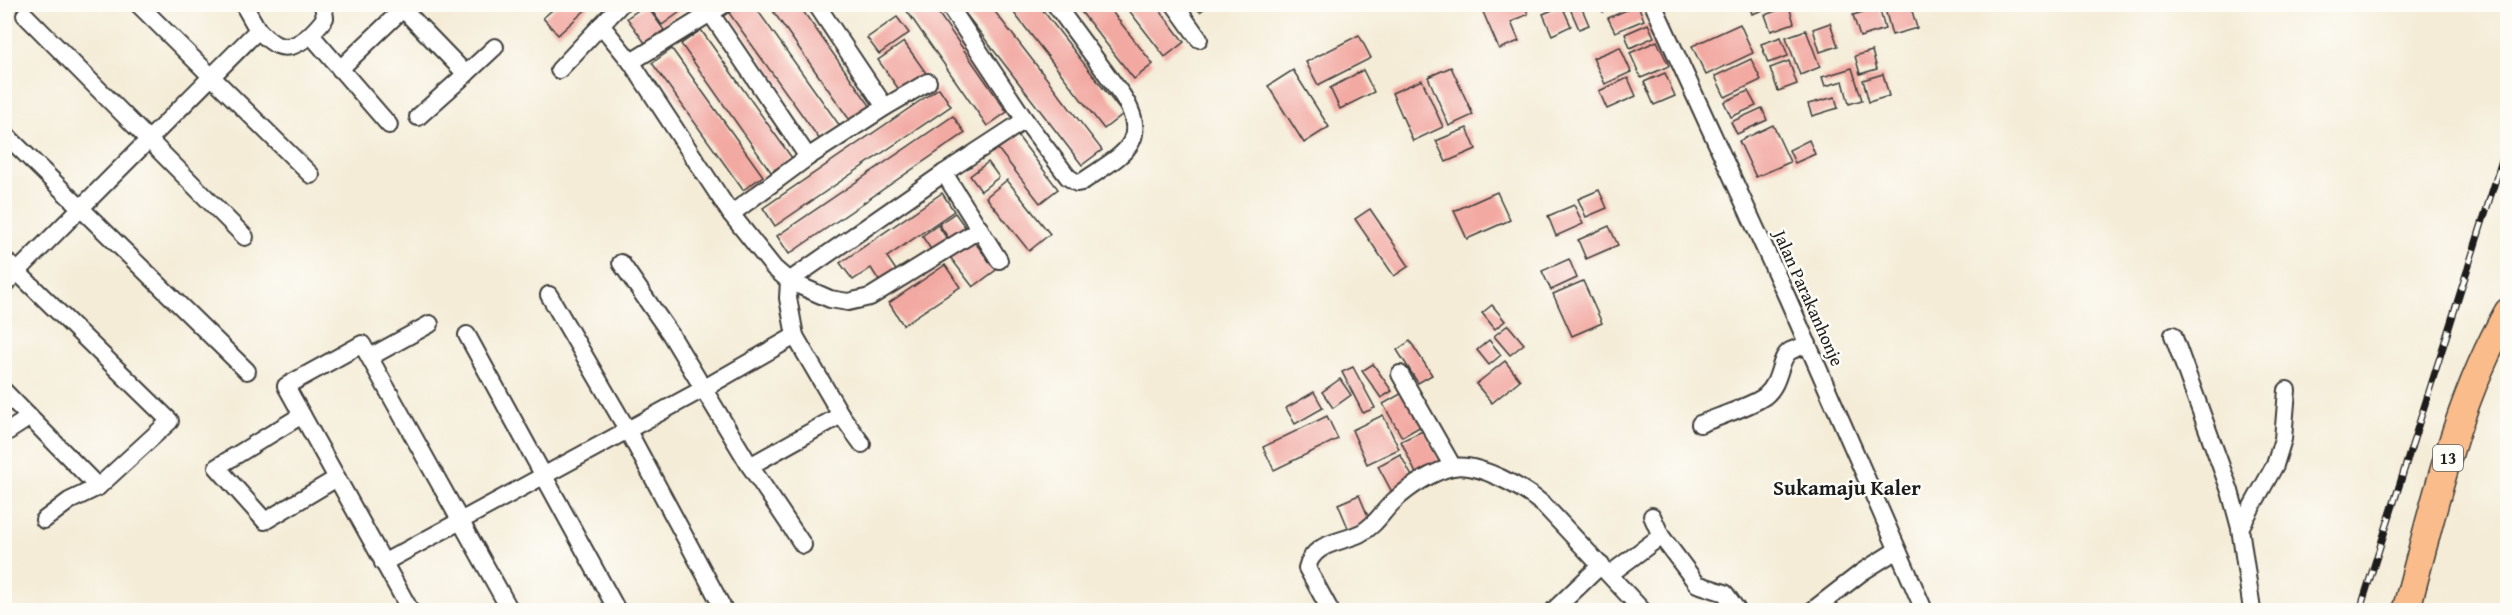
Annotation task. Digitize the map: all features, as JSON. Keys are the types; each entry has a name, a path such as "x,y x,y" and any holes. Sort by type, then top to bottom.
{"highway":[{"name":"13","path":"2406,610 2462,408 2483,358 2508,312"}],"street":[{"path":"138,4 311,175"},
{"path":"247,4 246,9 258,30 278,46 293,45 311,35 325,18 323,4"},
{"path":"559,70 621,4"},
{"path":"631,62 725,4"},
{"path":"816,4 885,107"},
{"path":"949,5 1026,120 1068,177 1077,183 1082,182 1129,148 1136,122 1132,110 1055,4"},
{"path":"1174,4 1199,39"},
{"name":"Jalan Parakanhonje","path":"1653,4 1808,344 1924,610"},
{"path":"340,69 405,7 466,74"},
{"path":"711,14 808,157"},
{"path":"25,15 245,237"},
{"path":"601,25 631,62 731,214 774,268 789,281 830,298 848,302 870,297 980,229"},
{"path":"4,285 258,30"},
{"path":"311,35 389,125"},
{"path":"418,117 495,47"},
{"path":"731,214 808,157 928,82"},
{"path":"789,281 944,173 1026,120"},
{"path":"4,133 247,371"},
{"path":"944,173 999,260"},
{"path":"4,259 170,421 98,487 69,501 44,520"},
{"path":"621,263 671,334 750,466 803,545"},
{"path":"789,281 788,298 795,336 841,415 862,444"},
{"path":"549,295 628,430 724,610"},
{"path":"370,357 430,324"},
{"path":"467,335 617,610"},
{"path":"2174,335 2230,491 2240,528 2252,610"},
{"path":"383,563 703,389 795,336"},
{"path":"410,610 286,386 362,344 510,610"},
{"path":"1700,424 1764,397 1780,376 1784,357 1808,344"},
{"path":"1400,374 1453,467"},
{"path":"2240,528 2275,465 2283,438 2287,390"},
{"path":"4,391 98,487"},
{"path":"750,466 841,415"},
{"path":"303,416 217,467 265,521 337,478"},
{"path":"4,434 30,417"},
{"path":"1330,610 1307,568 1310,557 1316,550 1362,532 1381,518 1393,501 1426,478 1453,467 1468,467 1500,478 1530,493 1642,610"},
{"path":"1652,516 1660,536 1697,584 1725,593 1737,610"},
{"path":"1554,610 1605,569 1660,536"},
{"path":"1813,610 1862,572 1897,549"}],"building":[{"path":"559,4 592,4 558,35 543,18"},
{"path":"647,4 691,4 662,25"},
{"path":"740,4 753,4 840,126 820,140 729,13"},
{"path":"768,4 798,4 871,107 851,122"},
{"path":"902,4 932,4 1007,112 987,126"},
{"path":"958,4 989,4 1102,150 1082,165"},
{"path":"1007,4 1038,4 1123,114 1104,129"},
{"path":"1075,4 1106,4 1153,64 1134,79"},
{"path":"1124,4 1155,4 1184,42 1165,57"},
{"path":"1193,4 1210,4 1200,12"},
{"path":"1424,4 1439,4 1427,10"},
{"path":"1501,4 1524,4 1528,14 1511,22 1519,41 1499,49 1483,12"},
{"path":"1568,4 1580,4 1589,25 1579,29"},
{"path":"1600,4 1622,4 1603,12"},
{"path":"1749,4 1778,4 1778,5 1752,14"},
{"path":"1910,4 1917,28 1892,35 1884,5"},
{"path":"646,5 664,30 645,43 627,18"},
{"path":"1638,5 1644,20 1615,32 1608,18"},
{"path":"1562,6 1571,26 1552,35 1543,14"},
{"path":"1789,6 1794,23 1771,31 1765,15"},
{"path":"1879,7 1885,29 1860,37 1853,15"},
{"path":"897,17 909,33 879,54 867,38"},
{"path":"1830,23 1838,46 1820,52 1813,29"},
{"path":"1648,24 1654,37 1630,48 1625,34"},
{"path":"1740,24 1753,53 1706,75 1692,46"},
{"path":"701,30 792,158 771,172 681,44"},
{"path":"1806,30 1820,67 1800,75 1786,37"},
{"path":"1359,35 1371,58 1318,85 1306,62"},
{"path":"1781,37 1788,56 1768,63 1761,44"},
{"path":"1657,41 1669,66 1641,78 1630,53"},
{"path":"904,42 926,73 900,91 878,60"},
{"path":"1620,47 1631,72 1605,84 1593,58"},
{"path":"672,49 763,176 743,190 652,63"},
{"path":"1872,51 1877,69 1860,74 1855,56"},
{"path":"1751,59 1761,80 1725,97 1715,76"},
{"path":"1789,61 1797,84 1778,91 1770,68"},
{"path":"1451,67 1473,115 1449,126 1428,77"},
{"path":"1852,68 1862,100 1849,104 1843,81 1825,86 1822,77"},
{"path":"1293,70 1329,127 1304,143 1268,86"},
{"path":"1363,70 1374,92 1340,109 1330,88"},
{"path":"1665,73 1675,96 1654,105 1644,82"},
{"path":"1883,74 1889,96 1869,102 1863,80"},
{"path":"1628,78 1636,96 1607,109 1599,91"},
{"path":"1422,80 1443,127 1413,141 1392,93"},
{"path":"939,88 951,106 775,226 763,208"},
{"path":"1748,91 1756,106 1731,117 1724,102"},
{"path":"1835,97 1838,108 1812,116 1808,104"},
{"path":"1762,108 1767,120 1737,134 1731,122"},
{"path":"953,116 965,133 789,254 777,236"},
{"path":"1773,125 1790,162 1756,177 1739,141"},
{"path":"1467,128 1476,149 1446,162 1436,141"},
{"path":"1017,135 1058,189 1040,203 998,149"},
{"path":"1809,140 1815,154 1795,163 1789,150"},
{"path":"988,162 999,177 981,191 970,176"},
{"path":"1007,180 1050,234 1029,251 986,197"},
{"path":"1599,190 1607,208 1586,217 1578,199"},
{"path":"1497,192 1510,220 1467,239 1454,211"},
{"path":"942,193 954,211 887,257 900,276 883,287 871,268 853,280 840,263"},
{"path":"1574,205 1583,224 1556,236 1548,216"},
{"path":"1370,209 1409,266 1394,276 1355,219"},
{"path":"955,213 968,231 951,242 939,224"},
{"path":"938,225 950,243 934,254 922,236"},
{"path":"1609,226 1618,245 1586,259 1578,240"},
{"path":"973,240 996,270 973,287 950,257"},
{"path":"1569,259 1577,278 1551,290 1542,271"},
{"path":"945,265 960,287 903,325 889,303"},
{"path":"1583,281 1602,323 1572,336 1553,294"},
{"path":"1492,305 1505,321 1495,329 1482,313"},
{"path":"1508,325 1524,344 1510,355 1494,336"},
{"path":"1489,340 1501,355 1489,365 1477,350"},
{"path":"1410,341 1432,375 1418,383 1397,350"},
{"path":"1505,361 1520,380 1492,403 1476,384"},
{"path":"1373,364 1392,391 1381,398 1362,371"},
{"path":"1353,367 1375,408 1363,413 1342,372"},
{"path":"1340,379 1351,395 1333,408 1322,392"},
{"path":"1314,392 1323,408 1295,424 1286,408"},
{"path":"1404,392 1423,425 1402,437 1383,404"},
{"path":"1383,415 1399,449 1367,464 1352,430"},
{"path":"1327,416 1338,439 1274,470 1263,447"},
{"path":"1425,430 1442,467 1418,478 1401,441"},
{"path":"1400,454 1415,482 1393,494 1378,466"},
{"path":"1359,495 1370,521 1349,530 1338,504"}],"railway":[{"path":"2360,610 2508,141"}],"district":[{"name":"Sukamaju Kaler","path":"1847,487"}]}
